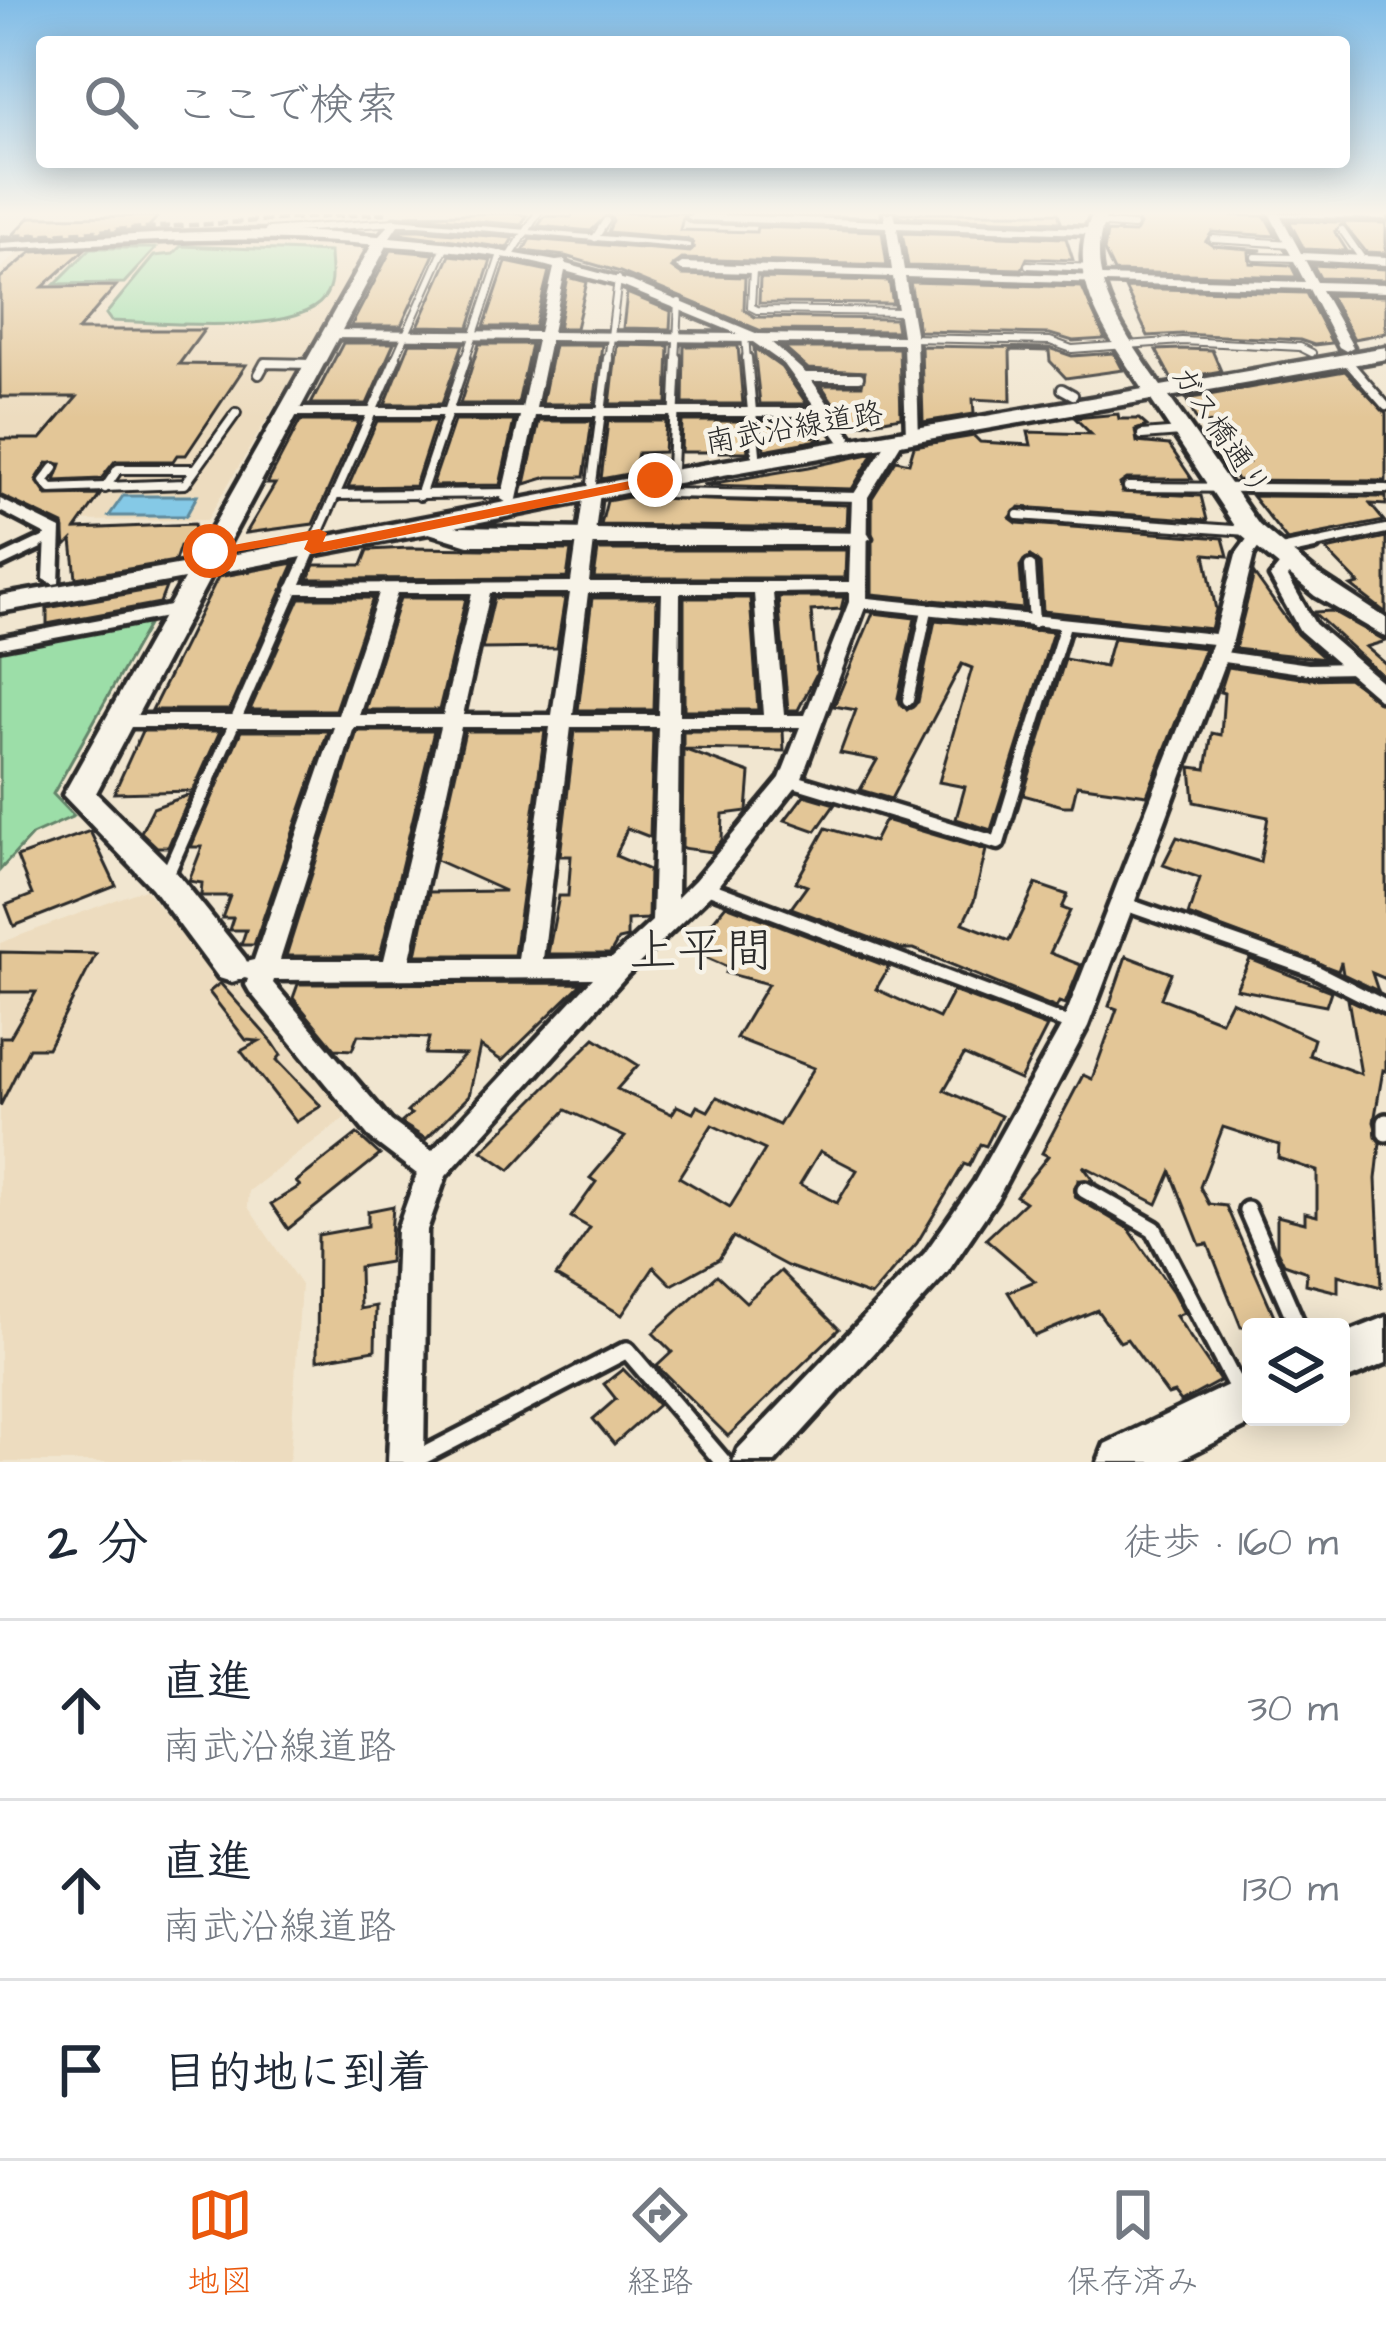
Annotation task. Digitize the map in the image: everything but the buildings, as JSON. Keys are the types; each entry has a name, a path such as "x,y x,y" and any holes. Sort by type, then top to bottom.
{"street":[{"path":"360,281 79,795 246,969 381,1130 434,1169"},
{"path":"509,496 557,281"},
{"path":"624,281 749,335 802,377 844,438"},
{"path":"679,302 681,281"},
{"path":"408,1462 412,1230 434,1169 618,968 704,886 790,780 858,594 860,497 908,433 909,339 899,281"},
{"name":"ガス橋通り","path":"1096,281 1106,317 1121,342 1218,488 1267,547 1383,624"},
{"path":"1218,281 1386,288"},
{"path":"1310,281 1346,354"},
{"path":"329,334 909,339"},
{"name":"南武沿線道路","path":"664,474 844,438 908,433 1068,392 1152,386 1346,354 1386,341"},
{"name":"南武沿線道路","path":"0,604 204,560 428,527 592,487 908,433 1312,353 1386,353"},
{"path":"287,412 822,412"},
{"path":"529,969 592,487"},
{"name":"南武沿線道路","path":"315,541 509,496 592,487"},
{"path":"0,504 55,536 52,579"},
{"path":"428,527 468,538 859,538"},
{"path":"751,1462 936,1262 986,1190 1075,1026 1220,648 1236,565 1267,547 1307,627 1386,695"},
{"name":"南武沿線道路","path":"0,589 204,560"},
{"path":"664,924 671,587"},
{"path":"296,588 763,587 858,594"},
{"path":"763,587 774,721"},
{"path":"246,969 345,721 390,588"},
{"path":"395,969 482,588"},
{"path":"118,721 813,721"},
{"path":"246,969 618,968"},
{"path":"1350,1355 1386,1340"},
{"path":"1123,1462 1242,1402"}],"lane":[{"path":"164,880 430,281"},
{"path":"420,496 495,281"},
{"path":"592,487 618,281"},
{"path":"752,281 751,307 757,310 905,312"},
{"path":"679,302 675,412 664,474 669,494 860,497"},
{"path":"749,335 756,454"},
{"path":"909,339 1050,341 1072,349 1121,342 1300,347 1312,353"},
{"path":"1346,354 1386,406"},
{"path":"259,374 265,363 312,364"},
{"path":"802,377 860,377"},
{"path":"54,468 44,481 51,489 185,484 236,413"},
{"path":"1142,435 1181,432"},
{"path":"105,488 118,469 195,469"},
{"path":"1128,487 1386,489"},
{"path":"335,495 509,496"},
{"path":"1018,515 1267,547 1386,530"},
{"path":"0,562 55,536"},
{"path":"1030,566 1034,622"},
{"path":"858,594 927,610 1220,648 1308,669 1354,668"},
{"path":"0,643 176,610"},
{"path":"908,700 927,610"},
{"path":"790,780 998,843 1065,626"},
{"path":"704,886 1075,1026"},
{"path":"1122,903 1313,970 1386,1007"},
{"path":"1386,1122 1386,1132"},
{"path":"1085,1190 1154,1229 1242,1391"},
{"path":"1246,1210 1294,1318"},
{"path":"408,1462 627,1350 723,1462"}],"shaded area":[{"path":"0,281 349,281 207,520 57,521 0,493"},
{"path":"145,889 209,969 251,993 346,1117 249,1191 248,1207 301,1285 290,1457 287,1462 0,1462 0,943"}],"green space":[{"path":"58,281 126,281 124,283 55,284"},
{"path":"133,281 330,281 324,298 309,310 257,323 111,321 106,314"},
{"path":"152,618 53,794 74,816 32,835 0,870 0,647"}],"water":[{"path":"123,496 197,496 186,516 109,516"}],"district":[{"name":"上平間","path":"701,949"}],"route":[{"path":"210,551 319,533 312,549 655,480"}]}
